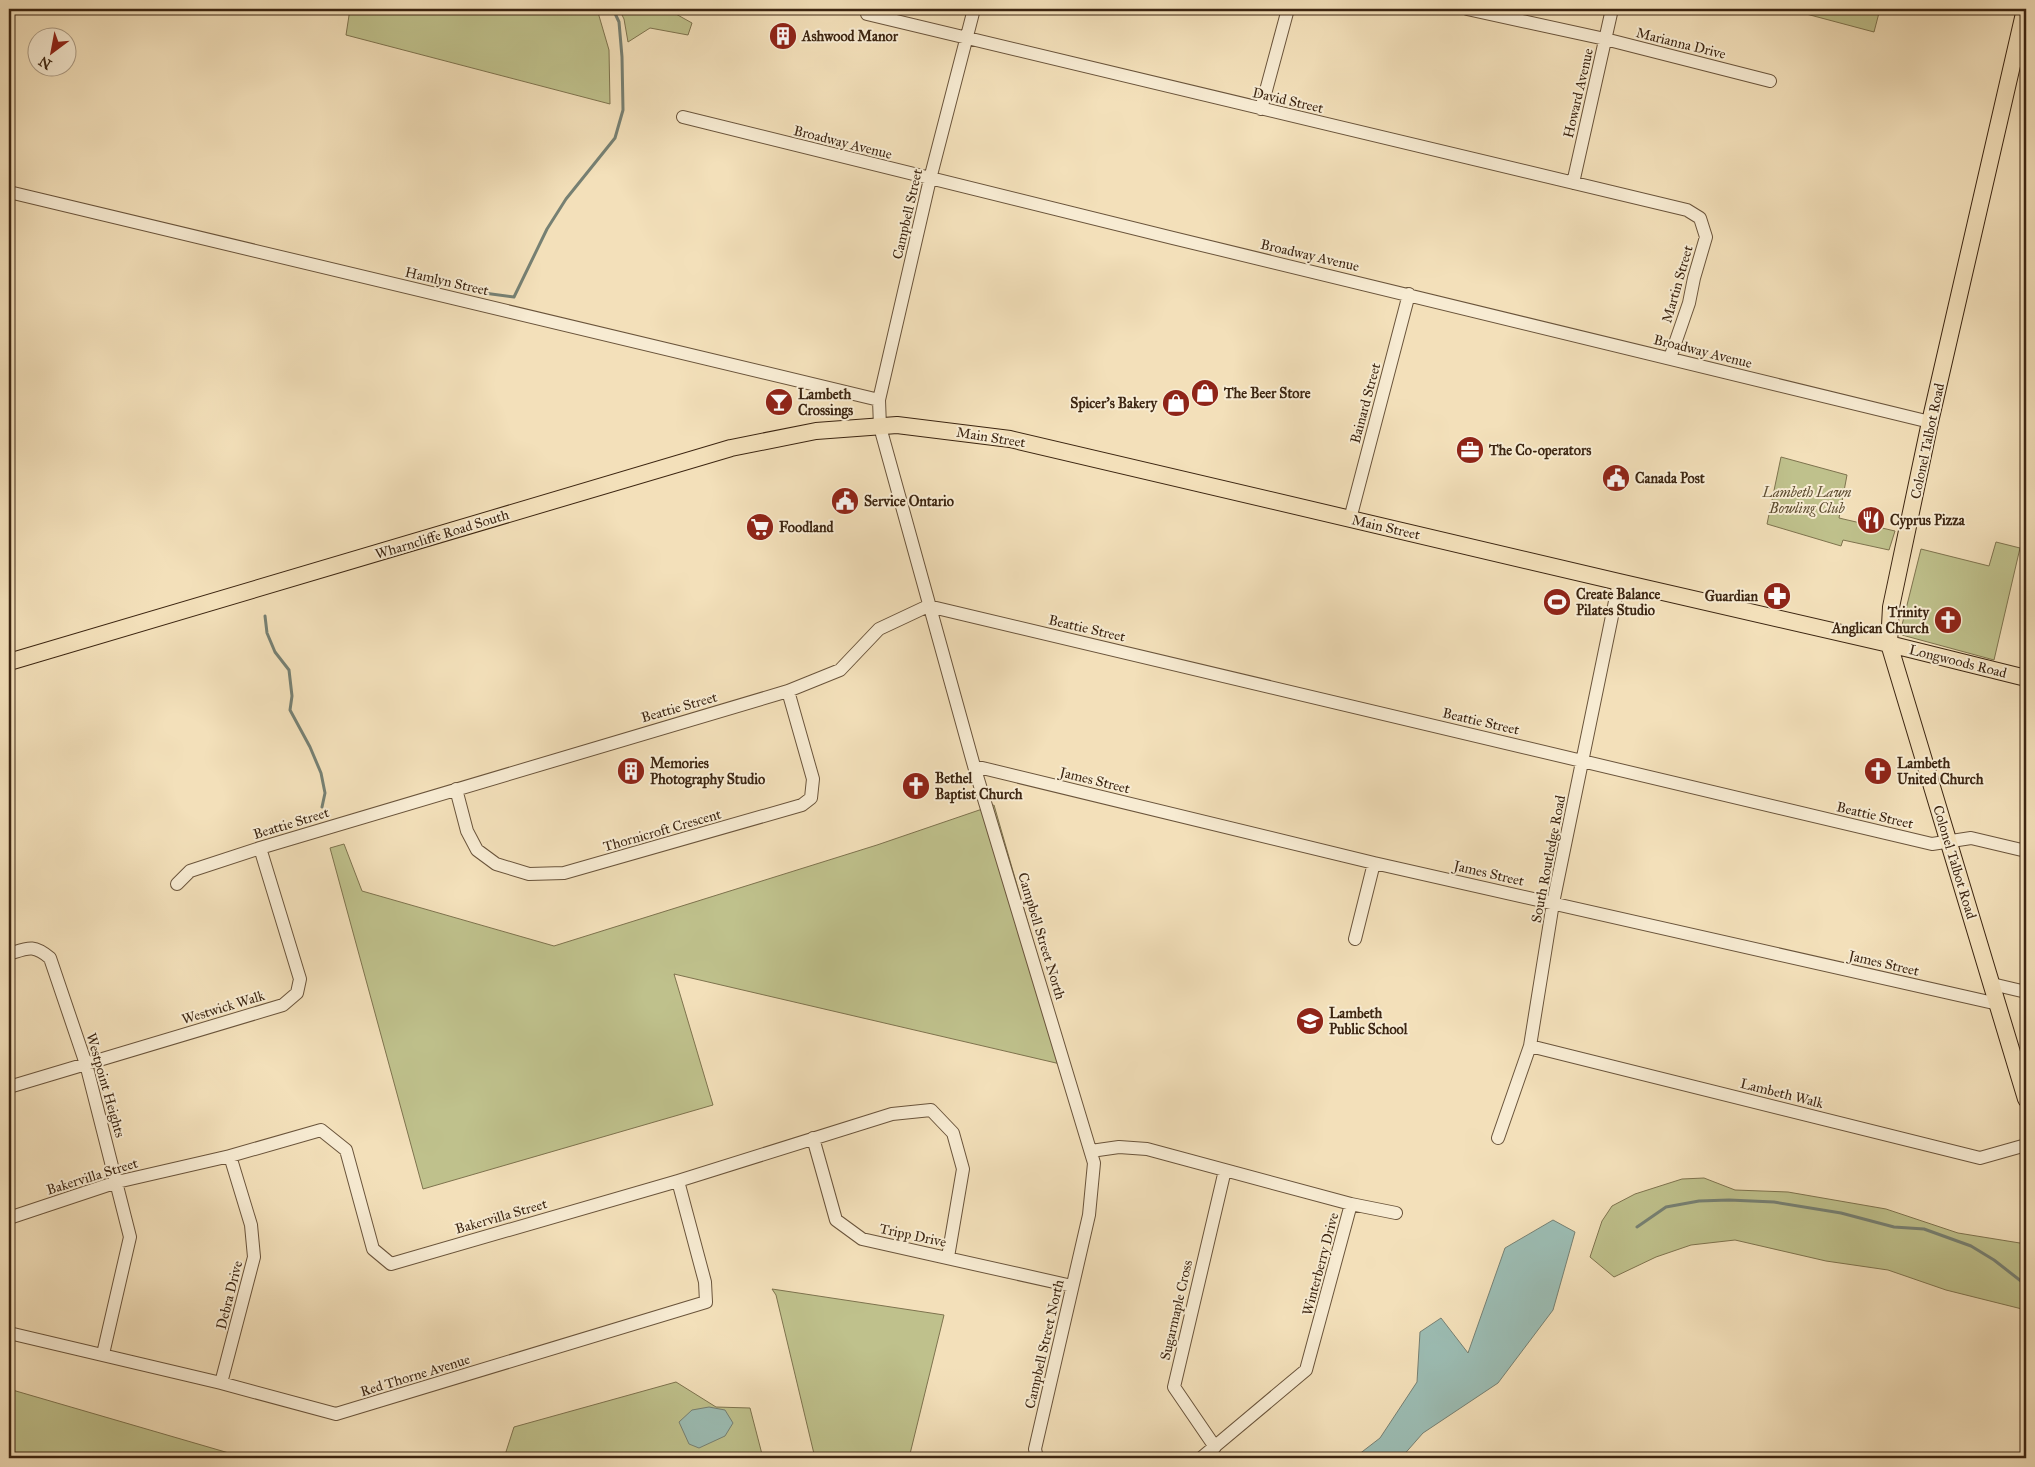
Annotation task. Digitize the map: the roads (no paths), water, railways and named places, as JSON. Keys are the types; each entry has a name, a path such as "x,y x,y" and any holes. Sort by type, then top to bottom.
{"main road":[{"name":"Colonel Talbot Road","path":"2025,9 1930,422 1891,607 1889,644 2026,1099"},
{"name":"Main Street","path":"880,427 897,425 1010,439 1889,644"},
{"name":"Wharncliffe Road South","path":"9,662 731,448 816,431 880,427"},
{"name":"Longwoods Road","path":"1889,644 2026,678"}],"street":[{"name":"Campbell Street","path":"880,427 879,400 930,180 974,9"},
{"path":"1261,109 1288,9"},
{"name":"Marianna Drive","path":"1467,9 1605,40 1770,81"},
{"name":"Howard Avenue","path":"1573,183 1612,9"},
{"name":"David Street","path":"867,14 1687,210 1700,218"},
{"name":"Broadway Avenue","path":"683,117 930,180 1410,294 1930,422"},
{"name":"Hamlyn Street","path":"9,192 879,400"},
{"name":"Martin Street","path":"1670,358 1690,303 1694,278 1706,237 1700,218"},
{"name":"Bainard Street","path":"1350,519 1410,294"},
{"name":"Campbell Street North","path":"880,427 928,606 974,766 1094,1163 1089,1215 1036,1449 1037,1458"},
{"name":"South Routledge Road","path":"1498,1138 1530,1046 1553,903 1618,582"},
{"name":"Beattie Street","path":"177,884 190,871 260,848 788,691 840,670 879,629 928,606 1932,844 1970,838 2026,851"},
{"name":"Thornicroft Crescent","path":"456,789 467,831 478,850 496,864 530,874 564,873 802,805 811,798 813,779 788,691"},
{"name":"James Street","path":"974,766 1374,863 1998,1004"},
{"name":"Westwick Walk","path":"9,1087 283,1005 297,992 300,979 260,848"},
{"path":"1355,939 1374,863"},
{"name":"Westpoint Heights","path":"9,954 29,948 40,950 50,958 86,1064 130,1237 103,1354"},
{"path":"1992,984 2026,992"},
{"name":"Lambeth Walk","path":"1530,1046 1980,1158 2026,1145"},
{"name":"Bakervilla Street","path":"9,1218 117,1182 230,1156 321,1130 346,1150 373,1249 391,1264 678,1181 892,1114 931,1110 953,1133 963,1169 948,1257"},
{"name":"Tripp Drive","path":"813,1138 836,1220 862,1239 1072,1286"},
{"name":"Winterberry Drive","path":"1091,1151 1119,1147 1148,1149 1351,1204 1306,1370 1201,1458"},
{"name":"Debra Drive","path":"221,1384 254,1257 251,1225 230,1156"},
{"name":"Sugarmaple Cross","path":"1214,1447 1174,1387 1224,1170"},
{"name":"Red Thorne Avenue","path":"9,1333 103,1354 336,1414 706,1302 705,1282 678,1181"},
{"path":"1351,1204 1396,1214"}],"water":[{"path":"1553,1220 1575,1232 1553,1310 1498,1383 1423,1433 1401,1458 1354,1458 1380,1438 1417,1382 1420,1332 1441,1318 1468,1353 1505,1248"},
{"path":"709,1407 725,1410 733,1423 725,1436 699,1448 689,1444 679,1422 692,1410"}],"waterway":[{"path":"484,293 514,297 547,229 566,199 615,138 623,110 619,22 613,9"},
{"path":"265,616 267,633 275,652 289,670 292,696 290,710 310,747 321,773 325,793 322,807"},
{"path":"1637,1227 1666,1207 1699,1201 1774,1202 1841,1213 1894,1227 1924,1229 1971,1246 1994,1260 2026,1285"}],"place":[{"name":"Ashwood Manor","path":"783,36"},
{"name":"The Beer Store","path":"1205,393"},
{"name":"Lambeth Crossings","path":"779,402"},
{"name":"Spicer's Bakery","path":"1176,403"},
{"name":"The Co-operators","path":"1470,450"},
{"name":"Canada Post","path":"1616,478"},
{"name":"Service Ontario","path":"845,501"},
{"name":"Cyprus Pizza","path":"1871,520"},
{"name":"Foodland","path":"760,527"},
{"name":"Guardian","path":"1777,596"},
{"name":"Create Balance Pilates Studio","path":"1557,602"},
{"name":"Trinity Anglican Church","path":"1948,620"},
{"name":"Memories Photography Studio","path":"631,771"},
{"name":"Lambeth United Church","path":"1878,771"},
{"name":"Bethel Baptist Church","path":"916,786"},
{"name":"Lambeth Public School","path":"1310,1021"}],"park label":[{"name":"Lambeth Lawn Bowling Club","path":"1807,500"}]}
